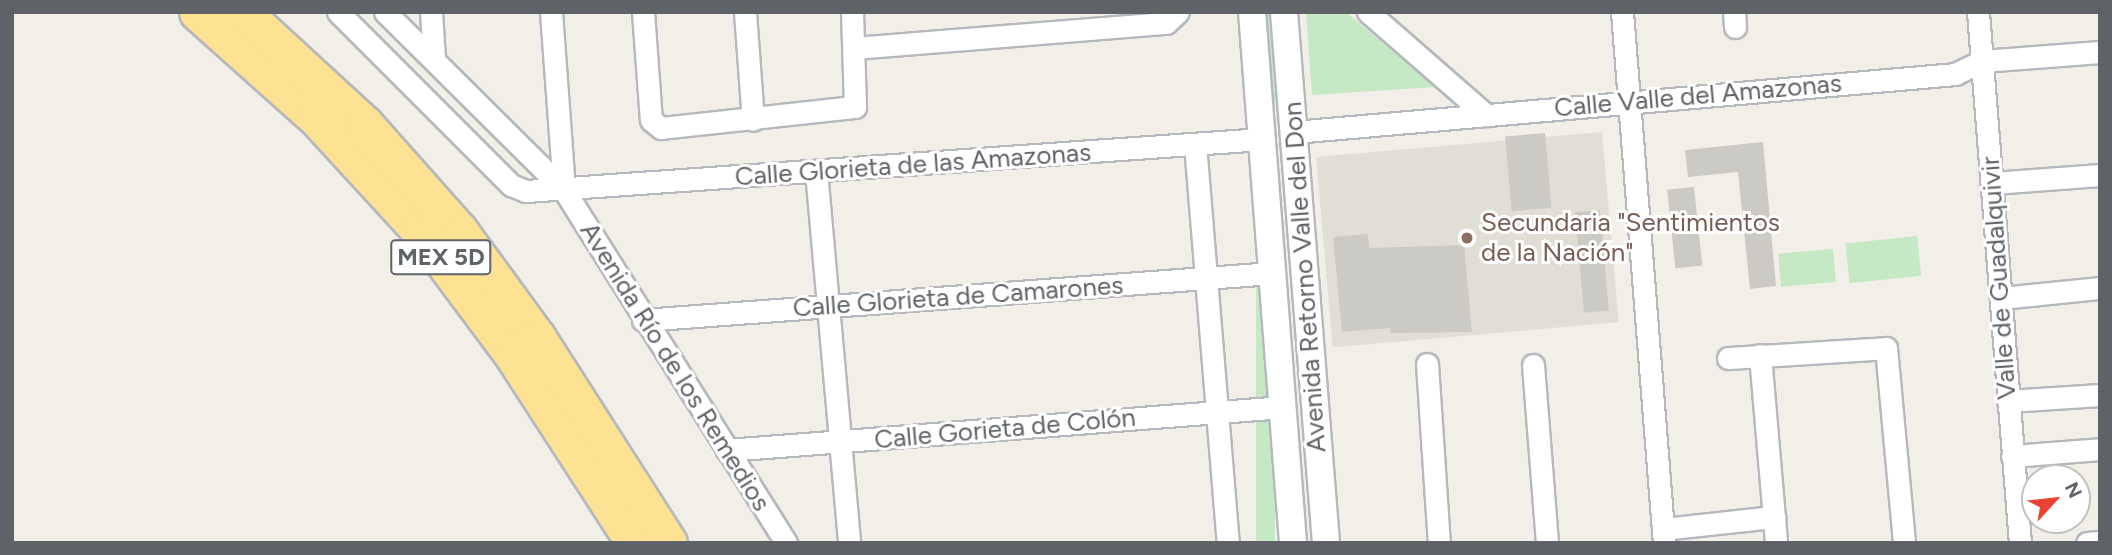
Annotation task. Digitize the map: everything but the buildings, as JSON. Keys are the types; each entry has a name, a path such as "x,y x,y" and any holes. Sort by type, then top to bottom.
{"highway":[{"name":"MEX 5D","path":"198,12 316,117 421,230 512,353 635,543"},
{"name":"MEX 5D","path":"254,21 364,124 459,230 537,338 668,543"}],"street":[{"name":"Calle Glorieta de las Amazonas","path":"338,12 511,185 526,191 1262,139"},
{"path":"385,12 564,190"},
{"path":"431,12 434,59"},
{"path":"551,12 564,190"},
{"path":"643,12 653,125 753,120 855,107 852,12"},
{"path":"745,12 753,120"},
{"path":"854,48 1166,23 1178,12"},
{"name":"Avenida Retorno Valle del Don","path":"1252,12 1293,543"},
{"name":"Avenida Retorno Valle del Don","path":"1284,12 1326,543"},
{"path":"1368,12 1486,115"},
{"path":"1622,12 1663,536 1774,517"},
{"name":"Valle de Guadalquivir","path":"1979,12 2020,543"},
{"name":"Calle Valle del Amazonas","path":"1294,132 1955,74 1982,61 2100,52"},
{"path":"1195,144 1228,543"},
{"path":"816,171 831,306 849,543"},
{"path":"1993,183 2100,175"},
{"name":"Avenida Río de los Remedios","path":"564,190 643,320 786,543"},
{"name":"Calle Glorieta de Camarones","path":"643,320 1272,273"},
{"path":"2001,298 2100,288"},
{"path":"1728,358 1886,348 1904,543"},
{"path":"1760,355 1776,543"},
{"path":"1427,364 1439,543"},
{"path":"1533,365 1547,543"},
{"path":"2008,401 2100,395"},
{"name":"Calle Gorieta de Colón","path":"727,450 1283,407"},
{"path":"2012,456 2100,449"},
{"path":"2087,543 2100,542"}],"shaded area":[{"name":"Secundaria \"Sentimientos de la Nación\"","path":"1602,132 1619,322 1333,347 1316,157"}],"green space":[{"path":"1256,12 1275,12 1275,543 1256,543"},
{"path":"1306,12 1346,12 1435,87 1312,95"},
{"path":"1917,236 1921,276 1850,283 1845,244"},
{"path":"1833,249 1836,282 1781,287 1778,254"}],"place":[{"name":"Secundaria \"Sentimientos de la Nación\"","path":"1467,238"}]}
